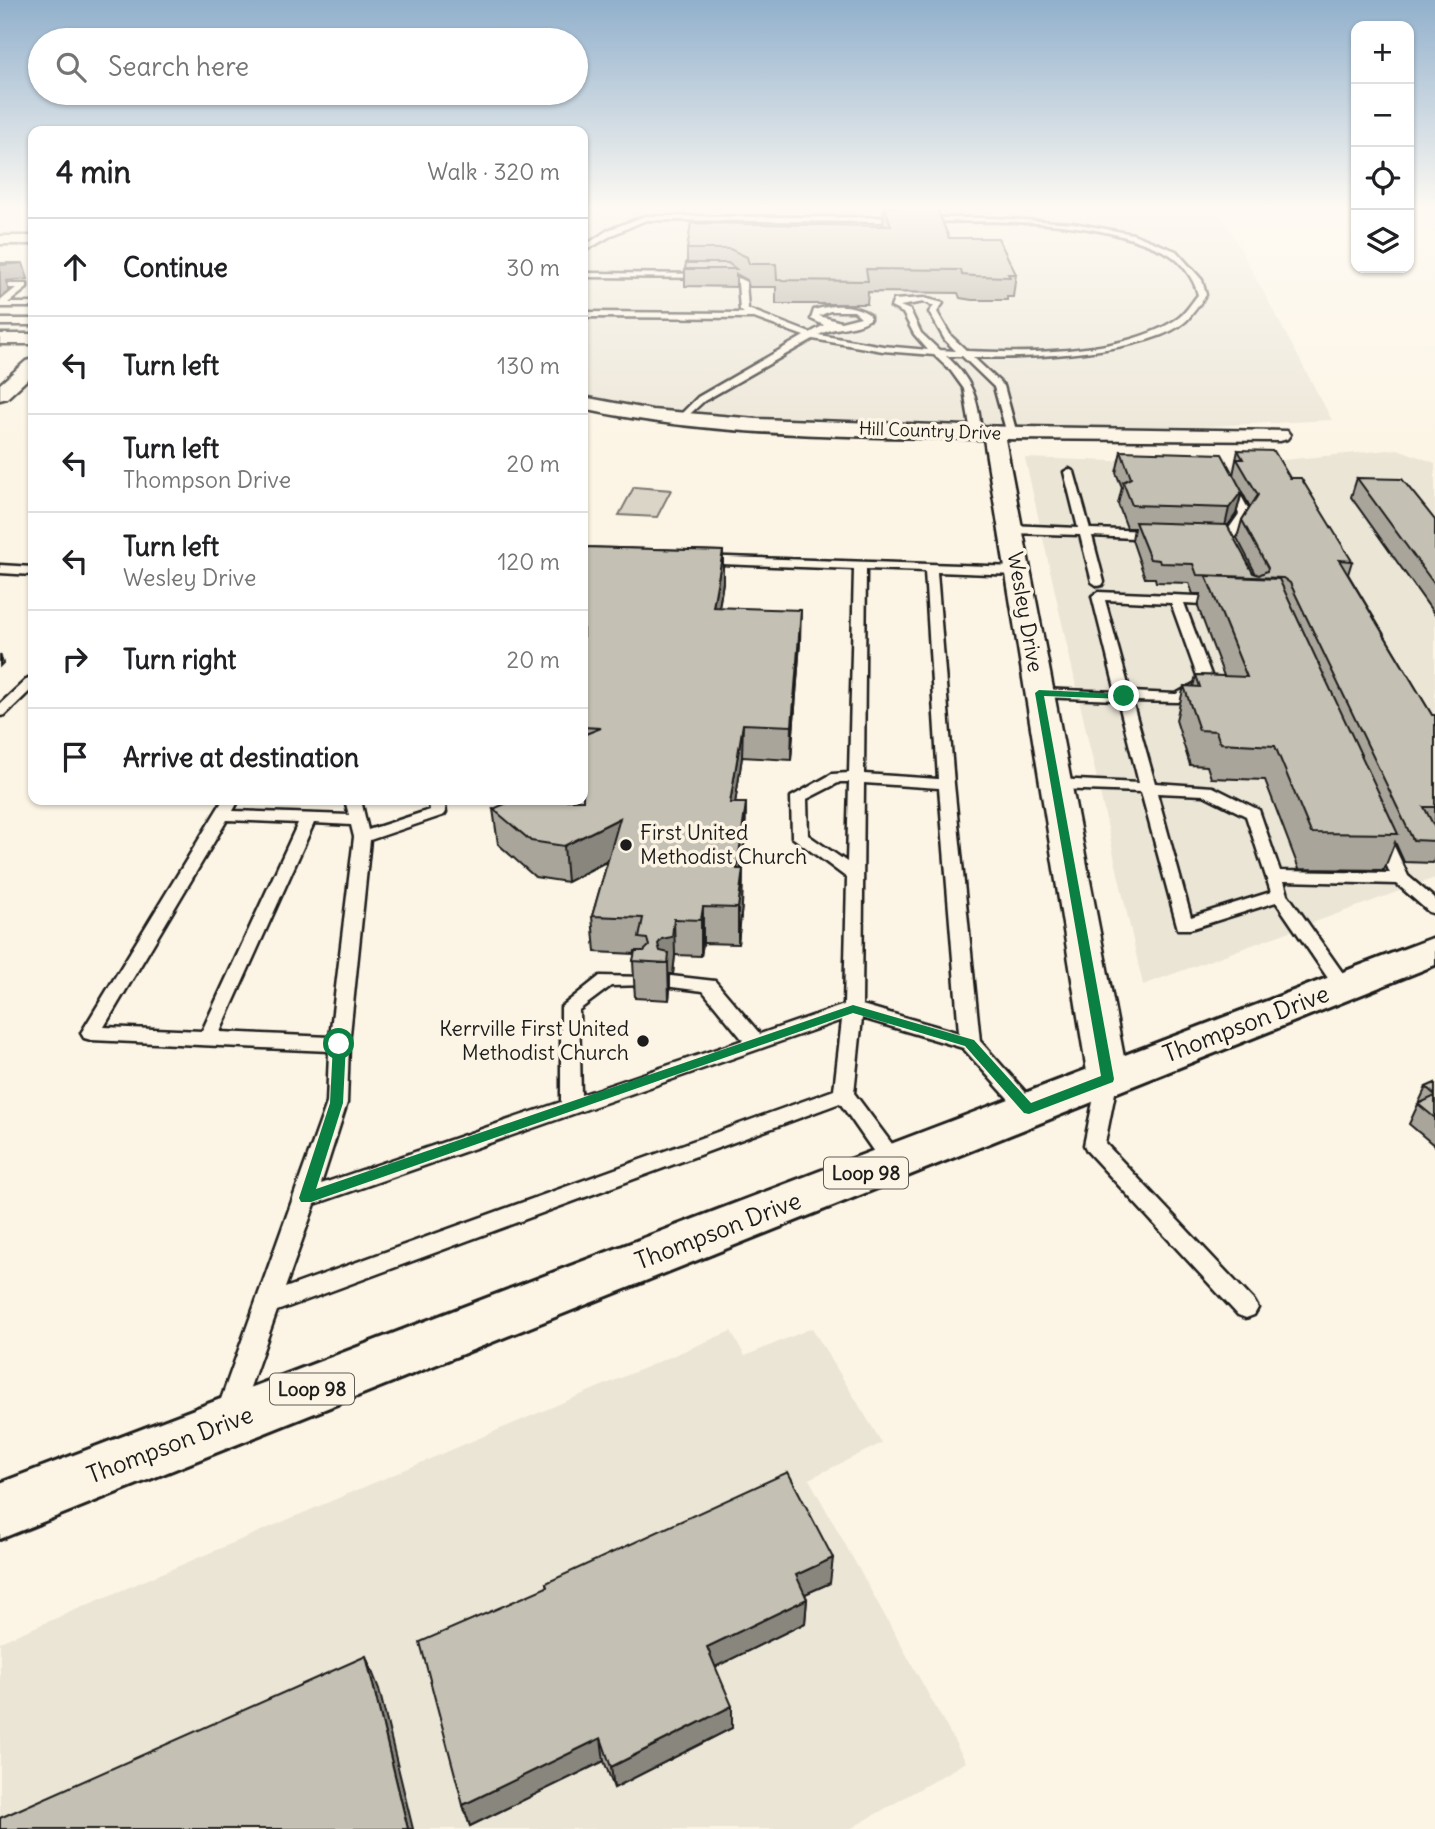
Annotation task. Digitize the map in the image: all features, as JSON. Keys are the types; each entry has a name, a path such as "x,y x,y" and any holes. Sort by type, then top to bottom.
{"main road":[{"name":"Thompson Drive","path":"0,1511 1435,950"}],"street":[{"path":"0,339 28,339"},
{"path":"0,394 28,369"},
{"name":"Hill Country Drive","path":"588,404 680,420 732,425 994,434 1280,435"},
{"name":"Wesley Drive","path":"994,434 1108,1079"}],"lane":[{"path":"0,305 16,292"},
{"path":"742,292 742,308 756,316 812,335 874,348 970,356 1062,352 1140,338 1188,318 1200,301 1201,292"},
{"path":"897,309 897,302 908,300 936,303 940,308 933,312 948,338 999,386 994,434"},
{"path":"0,305 28,305"},
{"path":"862,312 867,317 860,322 832,324 816,319 814,314 838,308 874,311"},
{"path":"886,310 906,312 913,330 969,388 994,434"},
{"path":"588,315 756,316"},
{"path":"0,322 28,322"},
{"path":"680,420 701,399 832,324"},
{"path":"1069,472 1098,582"},
{"path":"1202,537 1231,543 1244,514 1224,475"},
{"path":"1010,530 1163,535"},
{"path":"681,563 690,559 1017,570"},
{"path":"860,566 853,1009 845,1094 893,1162"},
{"path":"0,569 28,571"},
{"path":"932,569 946,784 970,1043"},
{"path":"1239,602 1098,596 1184,925 1280,895"},
{"path":"1039,693 1178,698 1207,682 1176,599"},
{"path":"0,712 28,686"},
{"path":"854,875 800,837 799,797 837,777 946,784"},
{"path":"1055,784 1207,790 1253,813 1280,895 1343,986"},
{"path":"225,1423 306,1198 337,1103 339,1044 360,829 354,805"},
{"path":"339,1044 91,1034 227,807 308,818 360,829 439,812 437,805"},
{"path":"1373,816 1401,879 1435,908"},
{"path":"208,1038 308,818"},
{"path":"1274,876 1401,879"},
{"path":"571,1107 570,1007 607,979 639,981"},
{"path":"671,982 708,985 757,1043"},
{"path":"306,1198 853,1009 970,1043 1029,1109"},
{"path":"1108,1079 1094,1145 1246,1308"},
{"path":"266,1305 845,1094"}],"shaded area":[{"path":"588,292 1264,292 1332,420 1172,428 1048,427 722,417 649,409 588,396"},
{"path":"1398,449 1435,463 1435,878 1143,985 1025,458 1229,465"},
{"path":"634,487 671,490 657,517 619,515"},
{"path":"812,1328 882,1443 809,1479 966,1762 850,1829 0,1829 0,1642 731,1331 745,1356"}],"building":[{"path":"1238,450 1274,451 1290,478 1301,478 1352,561 1339,560 1432,715 1435,715 1435,807 1424,807 1435,828 1435,841 1413,840 1290,583 1283,578 1197,575 1193,564 1160,563 1159,560 1150,559 1135,522 1227,525 1253,573 1259,575 1267,571 1268,568 1242,520 1258,495 1237,459 1243,459"},
{"path":"1121,451 1222,454 1242,491 1229,508 1132,505 1123,482 1131,478"},
{"path":"1357,478 1402,479 1435,520 1435,585"},
{"path":"588,547 723,551 713,607 801,610 792,726 743,724 730,803 746,803 737,869 743,869 738,908 703,907 701,920 674,919 672,937 662,939 658,944 660,951 669,953 668,963 633,961 635,951 644,951 649,946 647,939 639,938 643,918 592,916 620,818 564,846 531,841 493,809 502,805 588,805 588,733 601,728 588,727"},
{"path":"1206,576 1279,579 1398,834 1311,833 1275,746 1220,743 1216,731 1199,730 1184,686 1200,687 1196,675 1247,677"},
{"path":"1435,1083 1435,1095 1426,1087"},
{"path":"1435,1096 1435,1118 1418,1104"},
{"path":"788,1472 833,1558 796,1575 807,1599 707,1647 732,1706 611,1767 601,1738 463,1805 420,1642 547,1587 546,1583"},
{"path":"366,1656 408,1829 0,1829 0,1818"}],"place":[{"name":"First United Methodist Church","path":"626,845"},
{"name":"Kerrville First United Methodist Church","path":"643,1041"}],"route":[{"path":"339,1044 337,1103 306,1198 853,1009 970,1043 1029,1109 1108,1079 1039,693 1124,696"}]}
